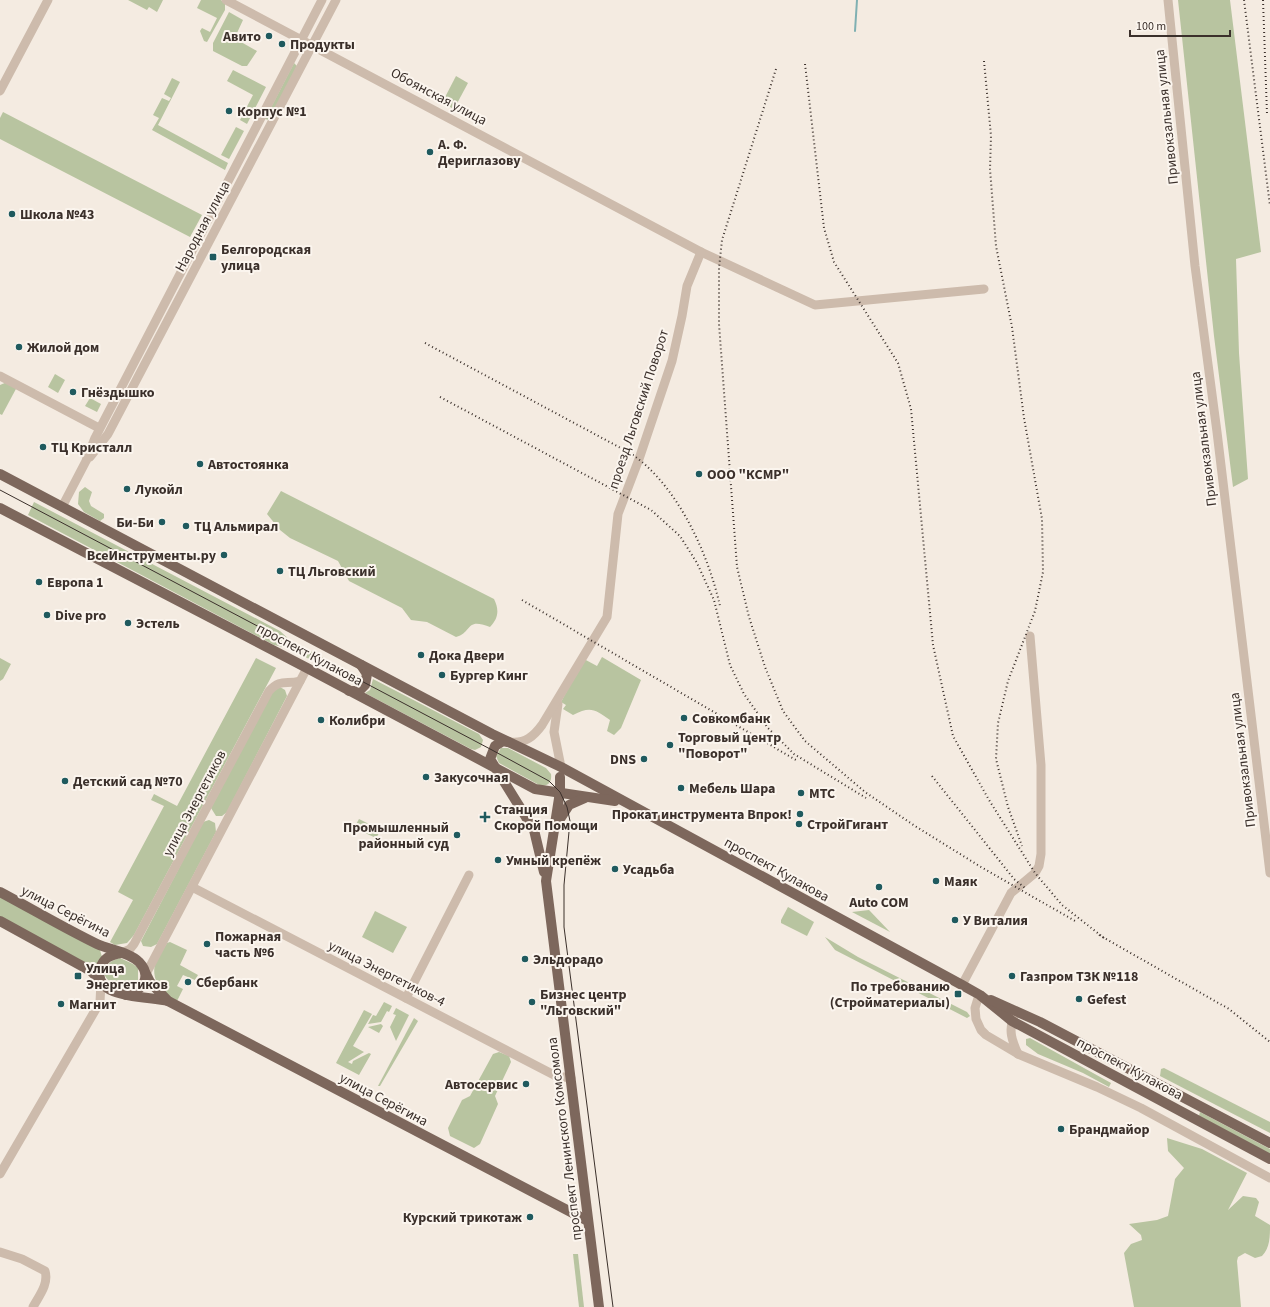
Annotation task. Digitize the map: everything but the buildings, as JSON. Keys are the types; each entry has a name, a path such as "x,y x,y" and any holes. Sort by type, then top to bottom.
{"main road":[{"name":"проспект Кулакова","path":"0,474 508,742 560,772 628,804 980,995 1017,1011 1270,1143"},
{"name":"проспект Кулакова","path":"0,508 307,668 494,768 534,830 546,881"},
{"path":"347,690 359,691 365,685 367,674 361,664"},
{"path":"508,742 498,743 492,750 490,759 494,768 535,789 560,794 593,796 628,804"},
{"path":"535,789 551,790 556,786 560,772"},
{"name":"проспект Ленинского Комсомола","path":"560,772 560,794 546,881 599,1307"},
{"path":"551,845 559,820 568,805 582,798 593,796"},
{"name":"улица Серёгина","path":"0,892 98,944 121,953"},
{"path":"0,921 91,971 111,991 126,995 168,1001"},
{"path":"101,982 100,970 102,963 107,957 121,953 139,962 150,982 168,1001"},
{"path":"126,995 141,989 146,974"},
{"name":"проспект Кулакова","path":"980,995 1012,1021 1270,1159"},
{"name":"улица Серёгина","path":"168,1001 588,1221"}],"street":[{"path":"0,91 48,0"},
{"name":"Обоянская улица","path":"226,0 701,252"},
{"name":"Народная улица","path":"62,506 86,461 99,428 322,0"},
{"name":"Народная улица","path":"86,461 108,434 336,0"},
{"name":"Привокзальная улица","path":"1168,0 1195,266 1217,432 1270,874"},
{"path":"701,252 816,305 984,289"},
{"name":"проезд Льговский Поворот","path":"508,742 521,742 536,734 607,617 618,514 639,459 672,361 687,286 701,252"},
{"path":"0,376 99,428 106,428 108,434"},
{"path":"962,985 1011,893 1035,873 1039,866 1041,854 1041,765 1030,636"},
{"path":"146,974 307,668"},
{"name":"улица Энергетиков","path":"121,953 130,949 134,944 269,691 275,684 281,682 290,683 300,681"},
{"path":"560,695 554,732 560,772"},
{"path":"406,998 469,875"},
{"name":"улица Энергетиков-4","path":"192,887 556,1076 571,1078"},
{"path":"0,1174 100,1002 101,982"},
{"path":"100,1002 110,996 126,995"},
{"path":"980,995 975,1008 976,1019 981,1030 1018,1054 1097,1087 1141,1108 1270,1178"},
{"path":"1017,1011 1012,1021 1010,1035 1018,1054"},
{"path":"0,1252 22,1259 45,1271 47,1278 45,1286 33,1307"}],"green space":[{"path":"128,0 163,0 157,12 149,7 147,10"},
{"path":"201,0 221,0 225,4 225,10 207,42 204,41 200,31 202,28 210,32 217,18 197,8"},
{"path":"1178,0 1230,0 1261,252 1236,259 1239,353 1248,479 1233,487 1214,336"},
{"path":"229,12 243,20 237,33 244,36 241,42 257,51 247,66 242,66 213,51 213,43"},
{"path":"294,63 297,66 269,120 265,119"},
{"path":"233,70 266,87 247,124 240,120 253,95 227,81"},
{"path":"456,76 468,83 454,109 442,103"},
{"path":"172,78 180,82 158,125 228,163 225,170 152,130 159,118 153,115 162,98 169,101 171,98 164,94"},
{"path":"3,112 202,215 190,237 0,139 0,118"},
{"path":"236,127 244,131 229,159 221,155"},
{"path":"55,374 65,380 58,393 48,387"},
{"path":"7,382 17,387 2,415 0,414 0,385"},
{"path":"90,398 101,404 97,412 85,406"},
{"path":"85,487 92,492 89,501 91,506 104,514 104,518 100,521 84,512 78,504 79,492"},
{"path":"281,491 494,599 497,606 497,617 493,624 490,627 482,624 473,624 465,632 456,637 427,622 411,620 402,608 349,581 338,561 290,538 280,530 267,514"},
{"path":"34,502 280,631 291,641 360,677 357,684 288,648 274,645 28,515"},
{"path":"602,657 641,680 621,728 614,735 607,731 610,720 600,713 592,710 584,710 573,715 563,709 566,705 561,702 584,659 597,666"},
{"path":"0,658 11,664 3,679 0,681"},
{"path":"256,658 276,668 134,935 127,943 115,945 110,942 133,900 118,892 164,806 151,800 154,794 177,806"},
{"path":"373,679 479,734 483,740 481,747 475,750 471,749 365,693 370,690"},
{"path":"280,687 285,690 287,696 227,812 222,816 216,816 211,808 272,692"},
{"path":"501,748 508,748 546,768 551,774 549,783 541,786 499,763 496,756"},
{"path":"359,819 381,830 376,838 354,828"},
{"path":"209,820 215,823 216,832 157,944 151,947 143,946 141,941 203,822"},
{"path":"0,896 100,950 102,957 99,963 88,964 0,917"},
{"path":"788,907 814,922 807,936 781,923 781,920"},
{"path":"869,910 890,932 852,912"},
{"path":"375,911 407,927 393,953 362,937"},
{"path":"825,937 858,957 967,1012 970,1016 967,1018 835,950"},
{"path":"170,942 187,950 180,965 198,975 195,980 183,975 177,986 183,989 177,1001 167,995 159,987 154,970 157,959 167,943"},
{"path":"120,958 138,968 138,980 131,987 116,986 105,976 108,964"},
{"path":"384,1002 392,1006 389,1012 387,1011 381,1022 368,1024 373,1015 376,1016"},
{"path":"396,1008 409,1015 396,1041 390,1027 396,1015 393,1014"},
{"path":"364,1010 372,1014 353,1046 364,1052 348,1062 352,1064 353,1061 369,1053 371,1054 359,1075 336,1063"},
{"path":"414,1018 418,1021 380,1086 378,1086"},
{"path":"381,1024 383,1026 379,1033 368,1027"},
{"path":"1030,1038 1111,1083 1109,1087 1083,1073 1038,1054 1026,1045 1026,1039"},
{"path":"499,1052 509,1056 511,1062 495,1096 498,1104 480,1144 474,1148 450,1136 448,1128 462,1100 470,1096 493,1054"},
{"path":"1164,1068 1270,1122 1270,1133 1160,1076 1161,1069"},
{"path":"1200,1112 1270,1149 1270,1154 1199,1116"},
{"path":"1167,1138 1202,1149 1247,1173 1228,1210 1243,1196 1256,1198 1259,1202 1255,1216 1270,1225 1270,1238 1268,1246 1262,1256 1255,1258 1245,1253 1238,1257 1237,1261 1241,1307 1134,1307 1124,1253 1131,1244 1142,1240 1141,1235 1129,1224 1157,1220 1168,1216 1175,1179 1184,1168 1168,1151"},
{"path":"573,1254 578,1254 584,1307 579,1307"}],"waterway":[{"path":"855,31 857,0"}],"tram line":[{"path":"0,490 492,750 549,781 560,792 567,807 570,821 564,885 564,927 613,1307"}],"railway":[{"path":"1244,0 1270,206"},
{"path":"1263,0 1267,114"},
{"path":"984,61 991,136 990,169 996,246 1012,327 1024,418 1042,519 1043,572 1035,611 1008,681 998,723 996,759 1008,807 1022,846"},
{"path":"805,64 824,228 834,262 898,363 911,409 933,645 953,736 989,800 1035,873 1062,905 1104,938"},
{"path":"776,69 722,240 719,268 719,324 737,567 749,617 765,667 783,711 805,741 865,792 915,826 981,867 1075,921"},
{"path":"425,343 630,453 647,466 676,501 699,542 715,585 720,606"},
{"path":"440,397 651,510 680,536 697,563 714,600 730,665 744,694 768,728 794,754 866,798"},
{"path":"522,600 796,760"},
{"path":"932,776 1014,879 1025,888"},
{"path":"1099,935 1229,1009 1270,1042"}],"place":[{"name":"Авито","path":"269,36"},
{"name":"Продукты","path":"282,44"},
{"name":"Корпус №1","path":"229,111"},
{"name":"А. Ф. Дериглазову","path":"430,152"},
{"name":"Школа №43","path":"12,214"},
{"name":"Белгородская улица","path":"213,257"},
{"name":"Жилой дом","path":"19,347"},
{"name":"Гнёздышко","path":"73,392"},
{"name":"ТЦ Кристалл","path":"43,447"},
{"name":"Автостоянка","path":"200,464"},
{"name":"ООО \"КСМР\"","path":"699,474"},
{"name":"Лукойл","path":"127,489"},
{"name":"Би-Би","path":"162,522"},
{"name":"ТЦ Альмирал","path":"186,526"},
{"name":"ВсеИнструменты.ру","path":"224,555"},
{"name":"ТЦ Льговский","path":"280,571"},
{"name":"Европа 1","path":"39,582"},
{"name":"Dive pro","path":"47,615"},
{"name":"Эстель","path":"128,623"},
{"name":"Дока Двери","path":"421,655"},
{"name":"Бургер Кинг","path":"442,675"},
{"name":"Совкомбанк","path":"684,718"},
{"name":"Колибри","path":"321,720"},
{"name":"Торговый центр \"Поворот\"","path":"670,745"},
{"name":"DNS","path":"644,759"},
{"name":"Закусочная","path":"426,777"},
{"name":"Детский сад №70","path":"65,781"},
{"name":"Мебель Шара","path":"681,788"},
{"name":"МТС","path":"801,793"},
{"name":"Прокат инструмента Впрок!","path":"800,814"},
{"name":"Станция Скорой Помощи","path":"485,817"},
{"name":"СтройГигант","path":"799,824"},
{"name":"Промышленный районный суд","path":"457,835"},
{"name":"Умный крепёж","path":"498,860"},
{"name":"Усадьба","path":"615,869"},
{"name":"Маяк","path":"936,881"},
{"name":"Auto COM","path":"879,887"},
{"name":"У Виталия","path":"955,920"},
{"name":"Пожарная часть №6","path":"207,944"},
{"name":"Эльдорадо","path":"525,959"},
{"name":"Улица Энергетиков","path":"78,976"},
{"name":"Газпром ТЗК №118","path":"1012,976"},
{"name":"Сбербанк","path":"188,982"},
{"name":"По требованию (Стройматериалы)","path":"958,994"},
{"name":"Gefest","path":"1079,999"},
{"name":"Бизнес центр \"Льговский\"","path":"532,1002"},
{"name":"Магнит","path":"61,1004"},
{"name":"Автосервис","path":"526,1084"},
{"name":"Брандмайор","path":"1061,1129"},
{"name":"Курский трикотаж","path":"530,1217"}]}
